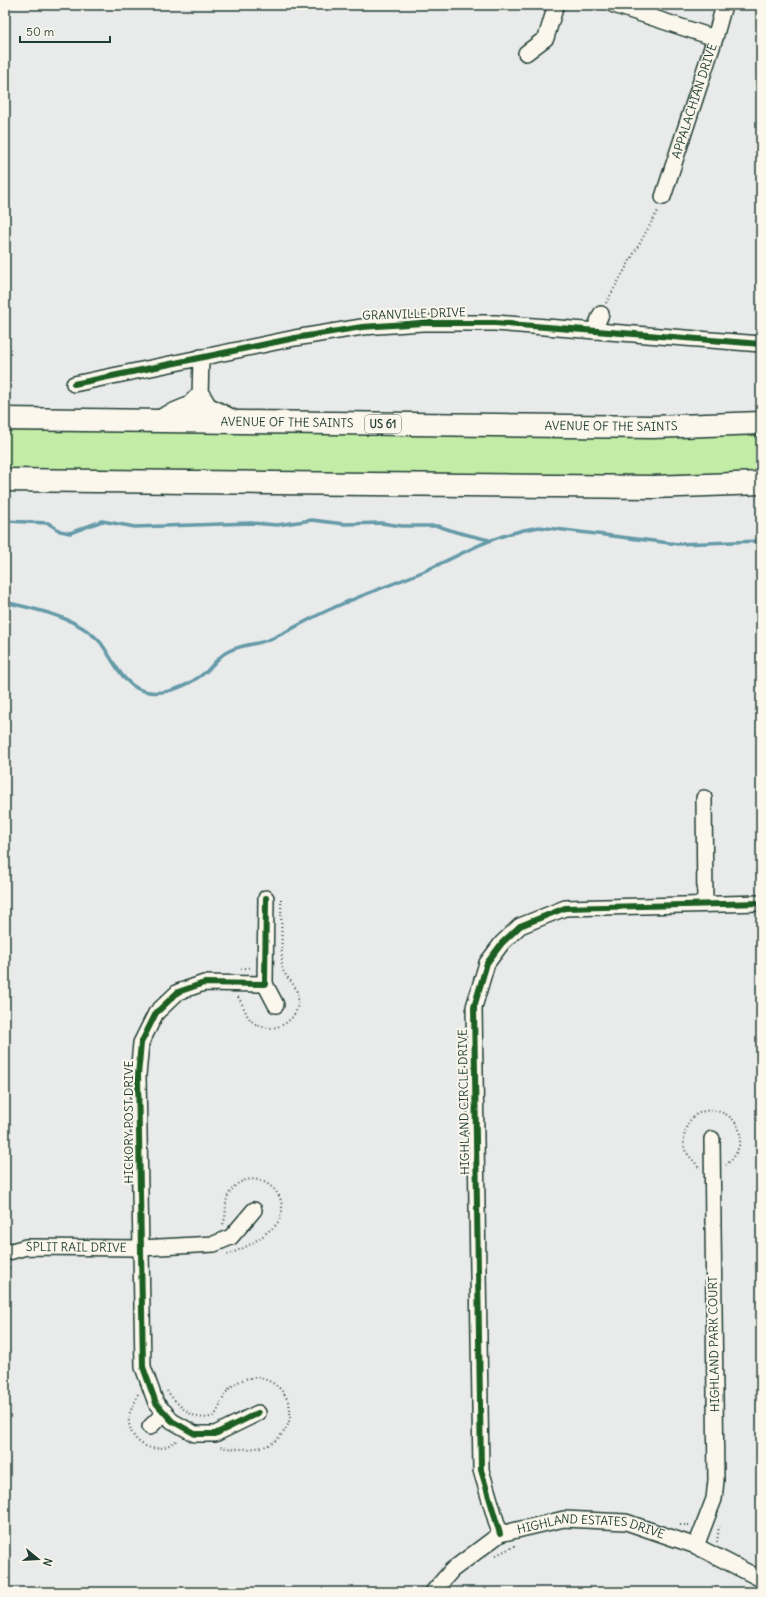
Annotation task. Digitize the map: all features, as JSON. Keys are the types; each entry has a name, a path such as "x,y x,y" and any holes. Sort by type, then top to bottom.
{"highway":[{"path":"157,421 190,408 200,398 206,408 236,422"},
{"name":"AVENUE OF THE SAINTS","path":"5,420 652,427 761,424"},
{"path":"5,480 653,487 761,483"}],"street":[{"path":"526,52 546,38 556,5"},
{"path":"614,5 715,38"},
{"name":"APPALACHIAN DRIVE","path":"663,197 715,38 724,5"},
{"path":"594,331 602,312"},
{"name":"GRANVILLE DRIVE","path":"74,384 295,338 362,327 423,323 495,323 761,344"},
{"path":"200,398 201,357"},
{"path":"704,798 705,904"},
{"path":"266,898 264,984 276,1005"},
{"name":"HIGHLAND CIRCLE DRIVE","path":"500,1534 481,1470 474,1007 487,963 502,943 520,926 565,908 761,903"},
{"name":"HICKORY POST DRIVE","path":"258,1413 215,1434 195,1434 172,1421 156,1403 143,1367 138,1075 141,1043 156,1014 178,992 204,983 264,984"},
{"name":"HIGHLAND PARK COURT","path":"696,1546 714,1499 716,1480 712,1139"},
{"name":"SPLIT RAIL DRIVE","path":"5,1253 26,1248 141,1248 214,1244 231,1237 254,1210"},
{"path":"150,1428 165,1412"},
{"name":"HIGHLAND ESTATES DRIVE","path":"433,1592 452,1570 500,1534 564,1519 626,1522 696,1546 761,1580"}],"path":[{"path":"602,312 629,260 658,212 663,197"},
{"path":"700,1172 696,1164 686,1152 684,1138 690,1120 701,1112 708,1110 715,1110 728,1115 734,1120 739,1132 740,1144 738,1151 726,1165 724,1170"},
{"path":"718,1528 721,1520"},
{"path":"675,1524 683,1526 692,1523"},
{"path":"493,1557 521,1543"}],"green space":[{"path":"5,428 761,432 761,477 695,479 5,471"}],"waterway":[{"path":"5,521 48,523 60,531 70,533 102,521 135,527 251,523 277,525 312,520 344,524 381,523 402,526 438,526 489,540"},
{"path":"5,602 55,615 83,628 101,643 120,673 133,686 140,690 149,692 164,692 180,688 194,680 207,671 221,656 232,649 273,638 345,603 429,569 482,544 523,530 539,527 678,544 761,541"}],"cycle path":[{"path":"74,384 295,338 362,327 423,323 495,323 761,344"},
{"path":"258,1413 215,1434 195,1434 172,1421 156,1403 143,1367 138,1075 141,1043 156,1013 178,992 204,983 265,984 266,898"},
{"path":"500,1534 481,1470 474,1007 487,963 502,943 520,926 565,908 761,903"}]}
